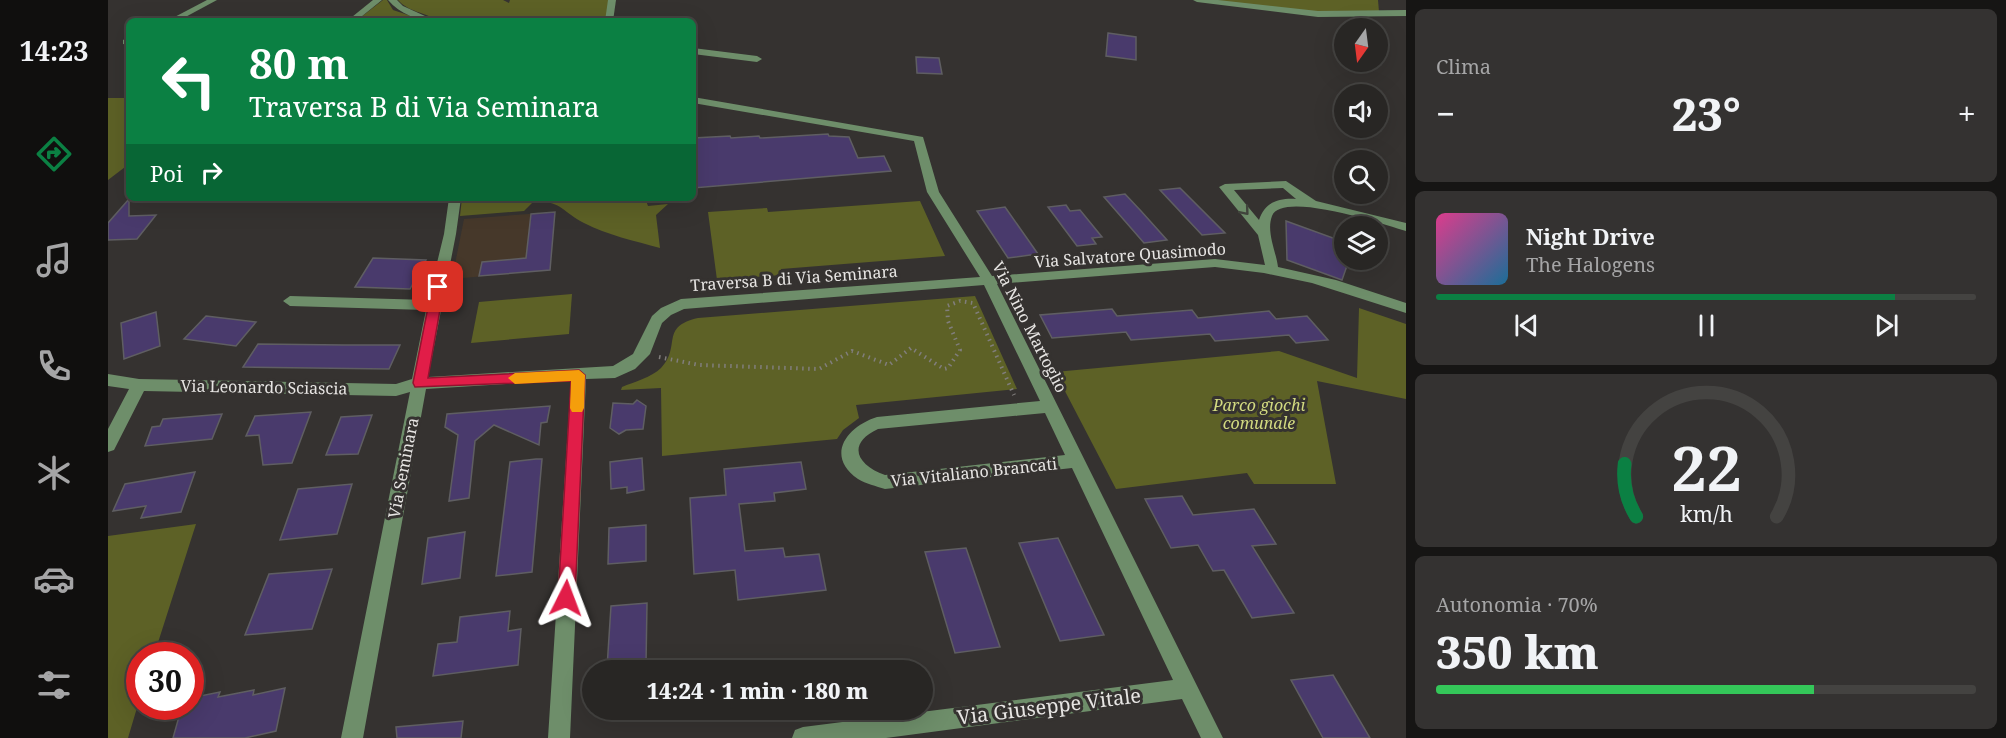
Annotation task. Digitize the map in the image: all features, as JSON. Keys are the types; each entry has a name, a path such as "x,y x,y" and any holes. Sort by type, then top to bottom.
{"street":[{"path":"177,18 213,0"},
{"path":"355,18 378,0"},
{"path":"392,0 400,8 425,18"},
{"path":"609,18 612,0"},
{"path":"1197,0 1312,14 1406,13"},
{"path":"696,51 757,59"},
{"name":"Via Nino Martoglio","path":"696,101 919,139 933,192 988,281 1212,738"},
{"path":"1264,234 1225,187 1286,184 1298,195 1314,204"},
{"name":"Via Seminara","path":"352,738 455,201"},
{"path":"1272,270 1264,234 1268,211 1273,205 1284,202 1314,204 1406,226"},
{"name":"Via Salvatore Quasimodo","path":"988,281 1215,263 1272,270 1334,284 1406,308"},
{"name":"Via Salvatore Quasimodo","path":"1272,270 1329,292 1406,315"},
{"name":"Traversa B di Via Seminara","path":"420,383 615,372 629,367 641,358 656,322 663,313 681,304 988,281"},
{"path":"290,301 434,305"},
{"path":"559,738 579,375"},
{"name":"Via Leonardo Sciascia","path":"108,380 139,385 396,390 420,383"},
{"path":"108,445 139,385"},
{"name":"Via Vitaliano Brancati","path":"1050,406 877,423 862,428 853,437 850,447 858,469 868,476 885,482 1076,461"},
{"name":"Via Giuseppe Vitale","path":"803,738 1188,688"}],"path":[{"path":"667,359 699,366 819,369 852,351 885,365 911,348 944,369 948,368 960,350 948,321 947,306 954,302 968,301 973,303 1020,409"}],"shaded area":[{"path":"555,212 550,270 452,279 464,219"}],"green space":[{"path":"383,0 387,0 393,10 417,18 360,18"},
{"path":"398,0 503,0 509,3 510,0 609,0 606,18 432,18"},
{"path":"1209,0 1378,0 1379,12 1316,12"},
{"path":"108,98 126,98 126,166 108,180"},
{"path":"462,201 646,201 648,206 668,204 656,215 660,248 593,227 550,203 533,202 524,211 460,216"},
{"path":"920,201 945,256 781,269 781,275 717,280 708,212 767,208 768,212"},
{"path":"572,294 569,334 471,343 479,302"},
{"path":"975,296 1017,389 856,405 859,418 843,430 837,439 662,456 661,388 621,390 622,387 648,377 661,368 667,360 675,332 686,322 698,318"},
{"name":"Parco giochi comunale","path":"1359,308 1406,324 1406,399 1317,381 1336,484 1254,484 1247,473 1116,489 1055,372 1279,351 1357,378"},
{"path":"196,524 158,642 126,642 126,720 133,720 128,738 108,738 108,536"}],"building":[{"path":"1108,33 1136,37 1136,60 1106,56"},
{"path":"916,57 939,58 942,74 917,73"},
{"path":"828,134 829,136 849,137 858,158 884,156 891,171 696,188 696,138 759,136 760,138"},
{"path":"1180,188 1225,233 1202,235 1160,190"},
{"path":"1125,194 1167,240 1144,243 1104,197"},
{"path":"127,201 129,216 156,215 137,239 108,240 108,223"},
{"path":"1066,205 1070,211 1080,210 1102,237 1092,238 1096,244 1077,246 1048,207"},
{"path":"1005,207 1038,254 1008,258 977,211"},
{"path":"555,212 550,270 479,276 482,262 526,258 531,214"},
{"path":"1286,221 1334,238 1334,270 1346,270 1342,280 1287,260"},
{"path":"373,258 426,260 410,289 355,287"},
{"path":"1112,309 1117,316 1192,310 1198,318 1269,311 1276,319 1307,316 1328,340 1296,343 1289,335 1215,341 1210,334 1131,340 1126,332 1052,338 1040,315"},
{"path":"156,312 160,346 124,359 121,323"},
{"path":"206,316 256,322 236,346 184,339"},
{"path":"258,344 400,345 389,369 243,367"},
{"path":"637,400 646,406 643,429 626,430 619,434 610,428 613,403 633,404"},
{"path":"550,406 547,422 541,423 539,445 494,425 475,441 469,498 449,501 458,435 445,427 447,414"},
{"path":"311,412 292,463 263,465 259,435 246,436 255,416"},
{"path":"222,414 212,439 145,446 152,427 160,426 163,419"},
{"path":"372,415 358,454 326,455 341,417"},
{"path":"642,458 644,490 627,493 627,487 611,489 610,462"},
{"path":"542,459 532,572 496,576 510,462"},
{"path":"801,462 806,489 774,493 775,501 739,504 745,551 783,548 785,557 819,554 826,590 738,600 735,570 694,574 690,498 726,495 724,469"},
{"path":"195,472 181,512 141,518 146,506 113,511 125,484"},
{"path":"352,484 337,534 280,540 298,489"},
{"path":"1182,496 1193,515 1254,509 1276,544 1252,546 1294,613 1252,618 1224,570 1213,571 1198,545 1171,548 1145,499"},
{"path":"646,525 646,561 608,564 609,528"},
{"path":"465,532 460,578 422,584 428,538"},
{"path":"1058,538 1104,635 1060,641 1019,543"},
{"path":"966,548 1000,647 955,653 925,552"},
{"path":"332,569 312,629 245,635 269,574"},
{"path":"647,603 646,660 608,660 611,606"},
{"path":"510,611 508,631 521,629 518,665 433,676 438,644 457,642 460,617"},
{"path":"1333,675 1370,738 1323,738 1291,680"},
{"path":"285,688 276,731 245,738 173,738 178,720 204,720 204,695 220,692 218,697 254,690 253,695"},
{"path":"463,721 461,738 397,738 396,727"}],"slow traffic":[{"path":"515,378 579,375 577,408"}],"route":[{"path":"438,287 420,383 579,375 566,598"}]}
